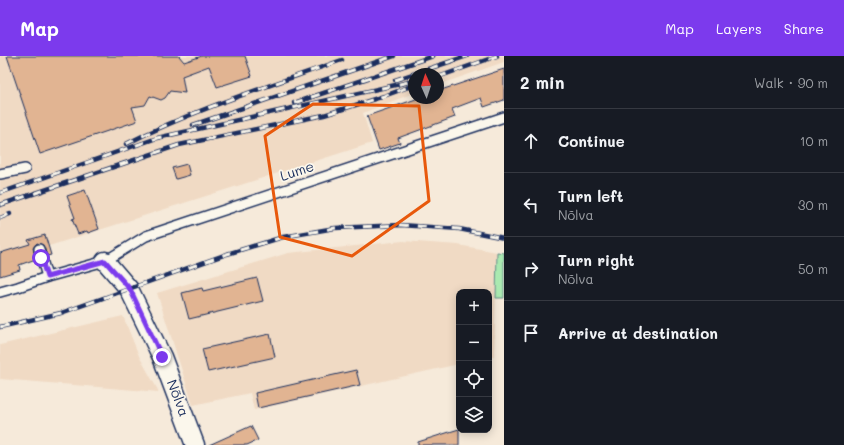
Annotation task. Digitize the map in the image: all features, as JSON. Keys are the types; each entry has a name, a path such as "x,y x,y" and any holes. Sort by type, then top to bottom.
{"street":[{"name":"Nõlva","path":"105,261 130,289 162,357 195,445"}],"lane":[{"name":"Lume","path":"105,261 146,236 504,117"},
{"path":"0,174 25,169"},
{"path":"39,249 47,277"},
{"path":"0,292 105,261"}],"highlighted area":[{"path":"313,104 419,106 429,201 352,256 280,237 265,136"}],"shaded area":[{"path":"0,56 504,56 504,62 444,83 444,68 408,68 408,95 363,113 372,143 49,246 51,255 29,261 18,260 20,270 0,276"},
{"path":"403,241 458,245 497,252 494,356 492,356 492,289 456,289 456,365 254,410 250,393 193,405 157,293 288,253"},
{"path":"123,316 139,356 159,392 0,379 0,345"}],"green space":[{"path":"497,252 504,253 504,298 496,298"}],"building":[{"path":"7,56 179,56 184,62 202,56 245,56 252,76 217,87 209,66 182,76 185,93 170,91 165,98 161,100 150,96 145,105 132,107 137,121 40,154"},
{"path":"504,69 504,100 484,107 481,98 452,109 455,117 398,138 400,143 379,150 367,116 408,102 408,104 444,104 444,89"},
{"path":"187,164 190,175 176,179 172,168"},
{"path":"85,190 99,229 88,233 87,231 78,234 72,219 75,218 67,196"},
{"path":"45,235 51,255 47,256 43,245 37,243 33,248 36,259 19,265 20,270 0,276 0,253 30,244 28,240"},
{"path":"257,278 263,301 189,319 182,293 202,288 203,291"},
{"path":"270,334 275,357 208,372 202,349"},
{"path":"356,370 360,385 258,408 255,393"},
{"path":"251,426 258,440 247,445 209,445"},
{"path":"456,430 456,433 459,433 459,445 418,445 418,442"}],"railway":[{"path":"193,125 394,56"},
{"path":"294,103 433,56"},
{"path":"395,80 467,56"},
{"path":"444,75 497,56"},
{"path":"126,144 152,131 205,109 342,60"},
{"path":"0,193 157,138 408,82"},
{"path":"0,205 179,145 324,115 408,87"},
{"path":"0,218 10,214"},
{"path":"0,327 61,313 227,254 283,237 335,228 401,225 459,229 504,238"}],"route":[{"path":"41,258 47,277 105,261 130,289 162,357"}]}
